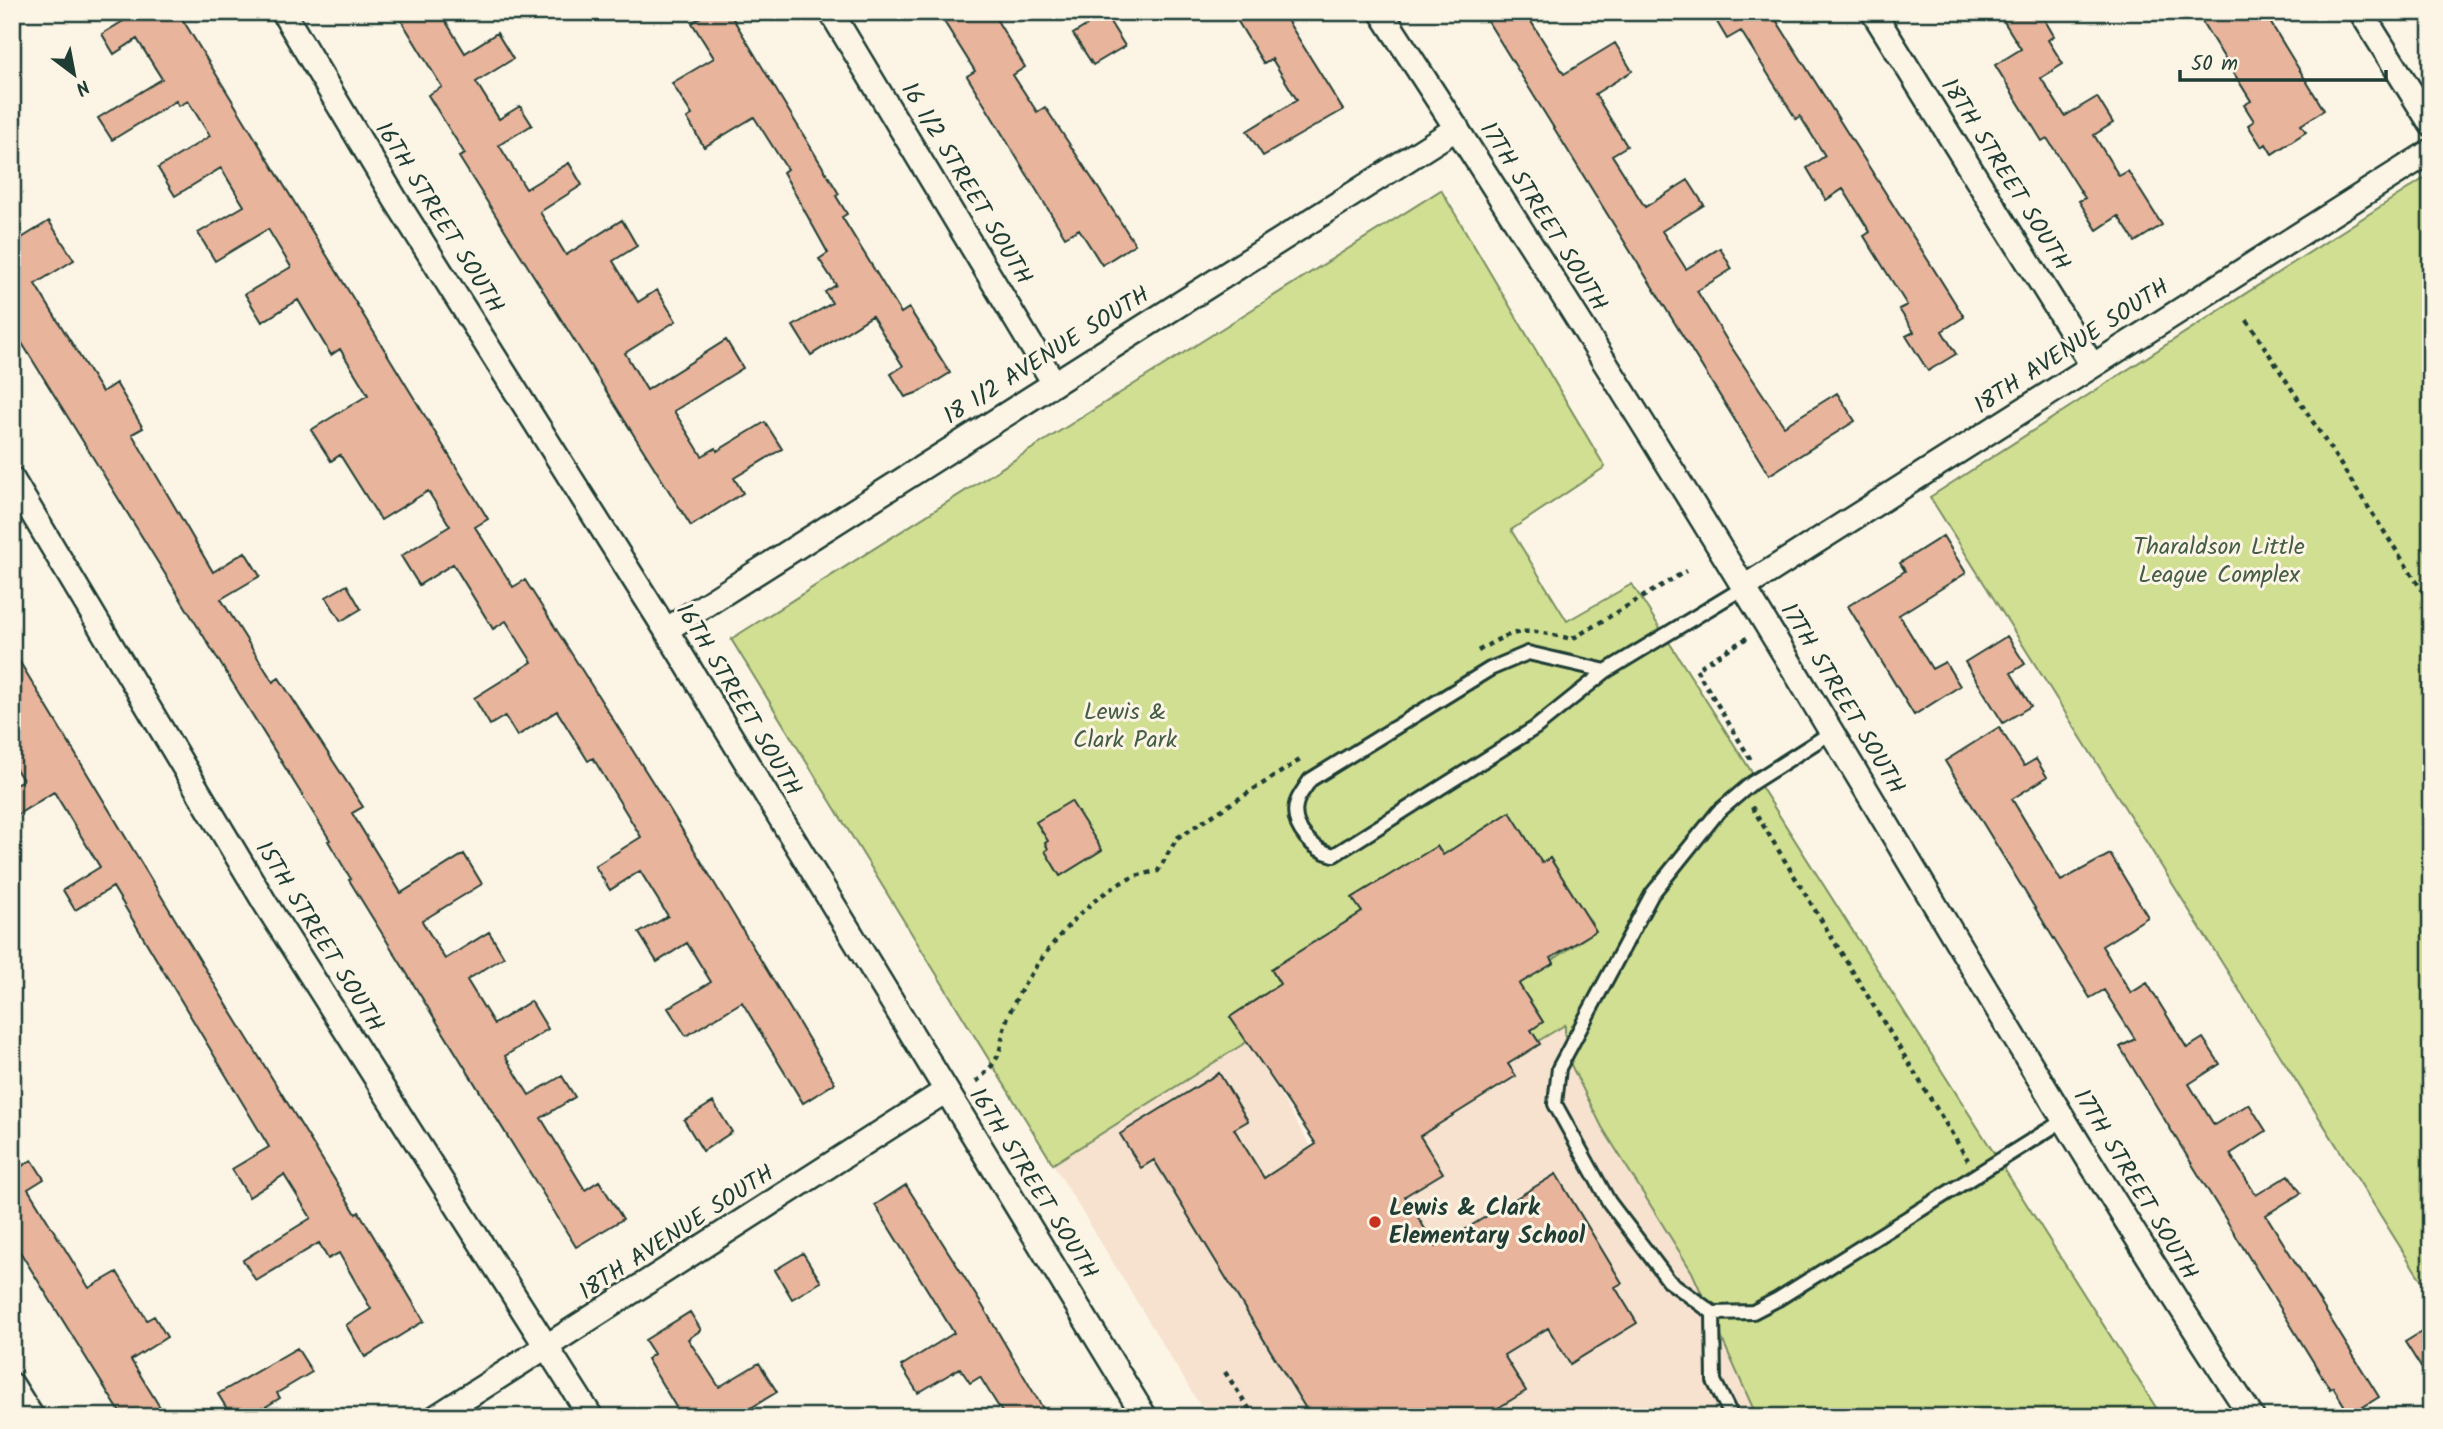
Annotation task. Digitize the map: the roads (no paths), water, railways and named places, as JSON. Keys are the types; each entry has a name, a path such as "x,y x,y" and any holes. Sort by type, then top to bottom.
{"street":[{"name":"16TH STREET SOUTH","path":"283,12 395,199 666,630 944,1092 1145,1417"},
{"name":"16 1/2 STREET SOUTH","path":"831,12 1055,383"},
{"name":"17TH STREET SOUTH","path":"1381,12 1457,128 1832,732 2162,1281 2252,1417"},
{"name":"18TH STREET SOUTH","path":"1873,12 2092,365"},
{"path":"2361,12 2431,124"},
{"name":"18 1/2 AVENUE SOUTH","path":"666,630 1457,128"},
{"name":"18TH AVENUE SOUTH","path":"1743,589 2431,151"},
{"name":"15TH STREET SOUTH","path":"12,479 265,903 591,1417"},
{"name":"18TH AVENUE SOUTH","path":"436,1417 944,1092"},
{"path":"12,1385 32,1417"}],"lane":[{"path":"1606,671 1528,653 1490,669 1310,780 1296,804 1297,820 1304,836 1320,852 1334,855 1535,728 1565,701 1606,671 1743,589"},
{"path":"1832,732 1752,783 1718,812 1652,894 1559,1068 1555,1104 1570,1136 1616,1212 1669,1281 1713,1313 1753,1312 1778,1300 1975,1173 2064,1120"},
{"path":"1713,1313 1714,1381 1732,1417"}],"place":[{"name":"Lewis & Clark Elementary School","path":"1375,1222"}],"park label":[{"name":"Tharaldson Little League Complex","path":"2219,561"},
{"name":"Lewis & Clark Park","path":"1125,726"}]}
